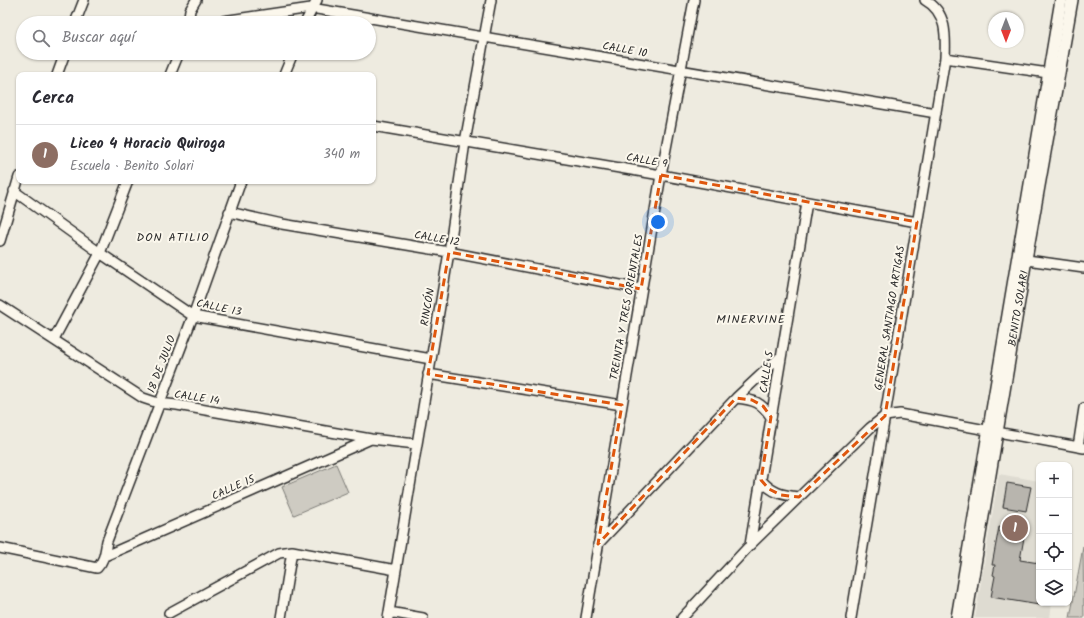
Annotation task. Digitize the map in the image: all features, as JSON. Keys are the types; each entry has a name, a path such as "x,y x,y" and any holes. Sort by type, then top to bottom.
{"street":[{"path":"78,16 84,0"},
{"path":"189,16 190,10 196,0"},
{"path":"308,16 311,8 317,0"},
{"name":"RINCÓN","path":"389,615 416,444 449,252 465,142 491,0"},
{"name":"TREINTA Y TRES ORIENTALES","path":"586,618 661,174 694,0"},
{"name":"GENERAL SANTIAGO ARTIGAS","path":"851,618 945,58 946,38 944,22 936,9 925,0"},
{"name":"BENITO SOLARI","path":"966,618 993,431 1053,74 1061,0"},
{"name":"BENITO SOLARI","path":"1053,74 1072,0"},
{"name":"CALLE 10","path":"257,16 311,8 359,16"},
{"name":"CALLE 10","path":"376,19 936,113"},
{"path":"945,58 1053,74"},
{"path":"58,72 62,60"},
{"path":"171,72 176,60"},
{"path":"285,72 290,60"},
{"name":"CALLE 9","path":"376,127 661,174 917,222"},
{"path":"0,241 16,184"},
{"path":"54,339 100,253 127,184"},
{"name":"18 DE JULIO","path":"105,556 107,541 158,404 193,316 240,184"},
{"name":"CALLE 13","path":"14,191 100,253 193,316 431,360"},
{"name":"CALLE 5","path":"750,545 807,202"},
{"name":"CALLE 12","path":"229,212 282,224 449,252 642,289"},
{"path":"1022,259 1084,268"},
{"name":"CALLE 14","path":"0,305 143,398 158,404 177,405 371,439 416,444"},
{"path":"598,544 736,398 780,358"},
{"path":"428,374 622,406"},
{"path":"736,398 752,400 763,406 771,417"},
{"path":"682,618 750,545 870,428 885,416 900,414 1081,447 1084,408"},
{"name":"BENITO SOLARI","path":"956,618 993,431"},
{"name":"CALLE 15","path":"0,548 97,568 105,556 371,439"},
{"path":"761,480 769,489 781,495 799,497"},
{"path":"169,613 278,553 292,551 396,570"},
{"path":"281,618 292,551"},
{"path":"389,615 423,618"}],"highlighted area":[{"path":"661,175 917,222 885,416 799,497 781,495 769,489 761,480 771,417 763,406 752,400 736,398 598,544 622,405 428,374 449,252 641,289"}],"shaded area":[{"path":"336,464 348,492 294,515 282,487"},
{"path":"999,474 1036,480 1036,606 1052,606 1050,618 975,618"},
{"path":"1083,547 1084,618 1070,618"}],"building":[{"path":"1007,483 1031,487 1026,511 1003,507"},
{"path":"999,527 1025,532 1020,560 1036,563 1036,604 991,597 995,576 993,575 995,565 992,565"}],"place":[{"name":"Liceo 4 Horacio Quiroga","path":"1015,528"}],"district":[{"name":"DON ATILIO","path":"173,237"},
{"name":"MINERVINE","path":"751,319"}]}
